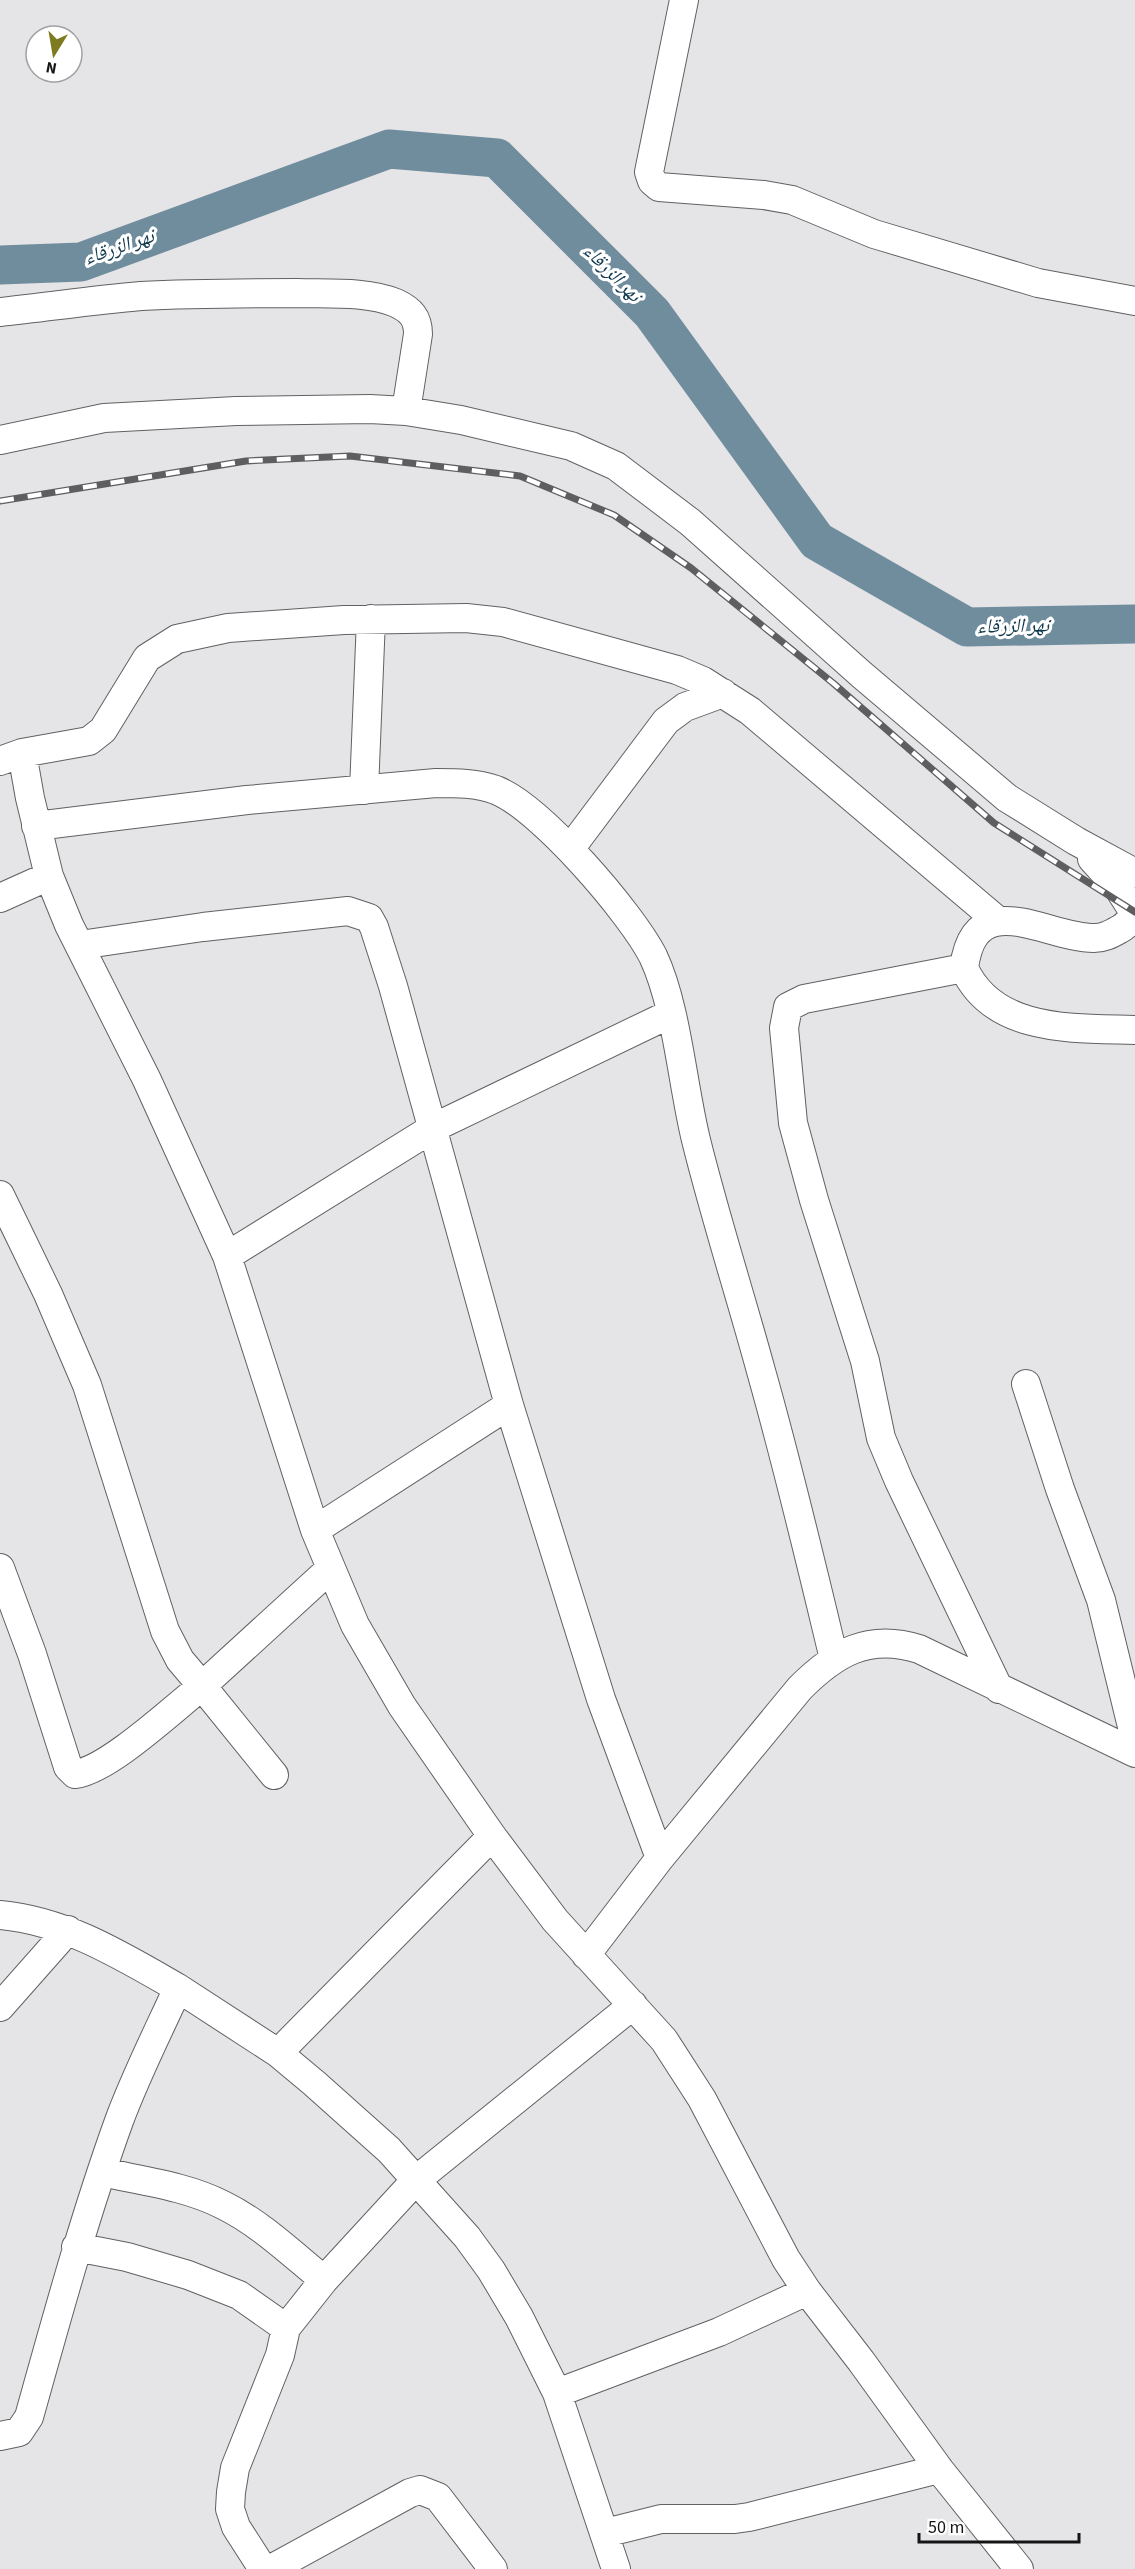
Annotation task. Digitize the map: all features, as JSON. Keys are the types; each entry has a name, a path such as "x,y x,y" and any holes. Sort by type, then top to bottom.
{"street":[{"path":"684,0 649,172 652,181 659,187 764,195 792,200 874,234 1014,276 1038,283 1135,302"},
{"path":"0,312 140,297 225,292 334,294 377,298 397,303 415,316 418,322 406,411"},
{"path":"0,440 104,418 236,411 370,409 406,411 461,420 548,440 592,454 616,466 651,491 731,556 983,779 1026,812 1135,873"},
{"path":"998,921 750,711 723,693 677,670 503,622 466,618 371,619 228,628 177,639 147,658 97,736 89,741 11,757 36,826 49,876 80,945 147,1080 227,1256 315,1530 354,1625 402,1707 492,1836 555,1920 664,2040 686,2071 786,2259 807,2291 939,2469 1019,2569"},
{"path":"364,790 371,619"},
{"path":"570,849 666,721 685,707 723,693"},
{"path":"36,826 247,800 453,783 496,790 527,811 570,849 643,937 661,974 696,1138 762,1372 834,1659"},
{"path":"1076,842 1132,905 1132,918 1108,936 1095,938 1077,936 1012,919 998,921 985,927 976,935 968,950 964,968 978,992 989,1003 1001,1011 1020,1018 1059,1026 1135,1029"},
{"path":"0,898 49,876"},
{"path":"80,945 203,927 348,911 369,918 393,986 509,1405 601,1699 660,1858"},
{"path":"964,968 804,999 788,1007 784,1028 791,1104 798,1145 865,1361 881,1438 898,1481 962,1608 999,1689"},
{"path":"227,1256 433,1128 670,1014"},
{"path":"0,1195 48,1294 87,1385 165,1631 180,1660 274,1775"},
{"path":"1026,1384 1060,1489 1101,1600 1135,1739"},
{"path":"315,1530 509,1405"},
{"path":"0,1568 32,1654 68,1767 75,1774 84,1773 117,1753 202,1686 330,1569"},
{"path":"586,1955 660,1858 800,1688 834,1659 851,1649 865,1645 900,1643 919,1649 1135,1753"},
{"path":"278,2054 492,1836"},
{"path":"0,1915 41,1921 68,1930 124,1957 178,1988 278,2054 389,2150 467,2237 491,2270 519,2318 557,2393 616,2569"},
{"path":"0,2007 68,1930"},
{"path":"0,2436 19,2432 29,2417 76,2247 102,2172 136,2079 178,1988"},
{"path":"263,2569 236,2527 230,2509 231,2492 236,2468 280,2355 286,2328 324,2280 415,2181 633,2005"},
{"path":"102,2172 182,2190 222,2204 263,2230 324,2280"},
{"path":"76,2247 127,2257 239,2295 286,2328"},
{"path":"557,2393 719,2332 807,2291"},
{"path":"605,2533 661,2519 735,2520 939,2469"},
{"path":"271,2569 410,2493 420,2490 438,2497 493,2569"}],"waterway":[{"name":"نهر الزرقاء","path":"0,265 81,262 389,149 497,158 652,313 817,541 967,627 1135,624"}],"railway":[{"path":"0,501 246,461 350,456 520,476 614,515 691,568 833,683 994,823 1135,912"}]}
